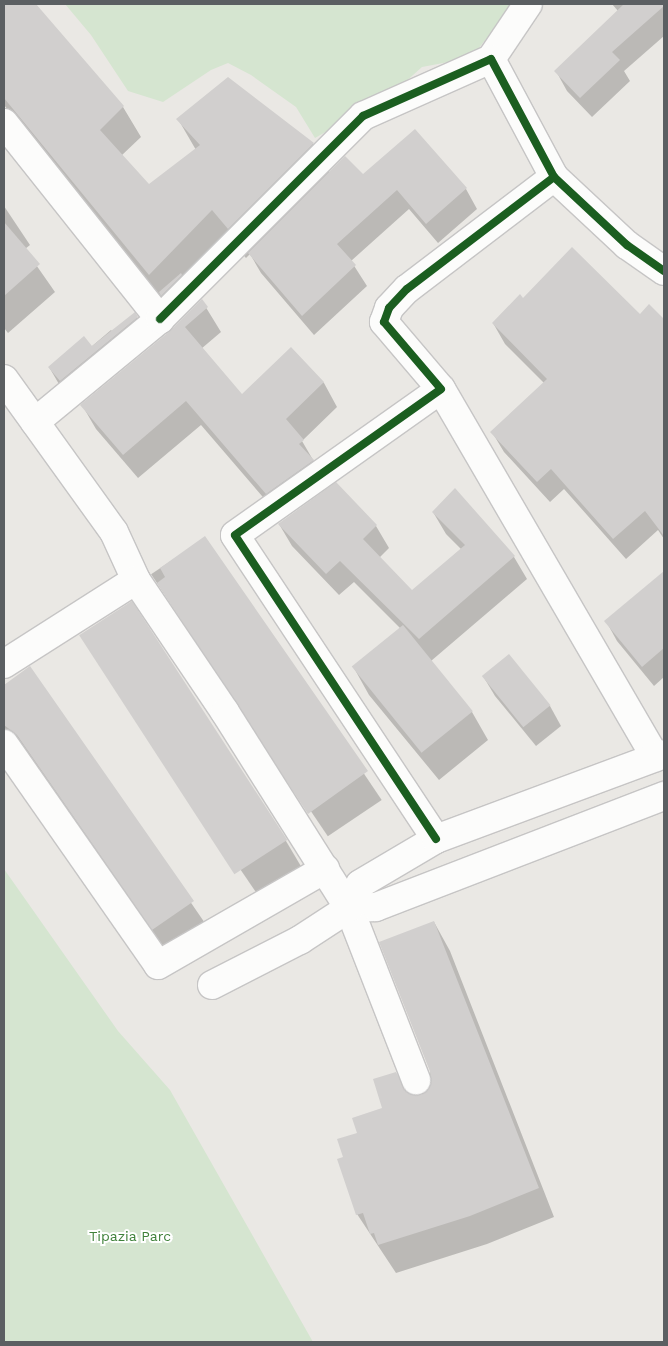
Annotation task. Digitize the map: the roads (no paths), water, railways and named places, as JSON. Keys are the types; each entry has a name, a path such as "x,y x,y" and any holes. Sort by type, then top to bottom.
{"street":[{"path":"35,422 160,318 362,116 491,59 528,4"},
{"path":"491,59 554,177 627,245 664,271"},
{"path":"4,123 160,318"},
{"path":"349,908 360,884 436,838 660,756 441,389 384,322 389,308 407,289 554,177"},
{"path":"4,379 114,532 136,580 349,908 416,1080"},
{"path":"436,838 235,534 441,389"},
{"path":"4,664 136,580"},
{"path":"4,744 158,965 325,869"},
{"path":"212,985 300,940 349,908 376,907 664,796"}],"park label":[{"name":"Tipazia Parc","path":"130,1236"}]}
